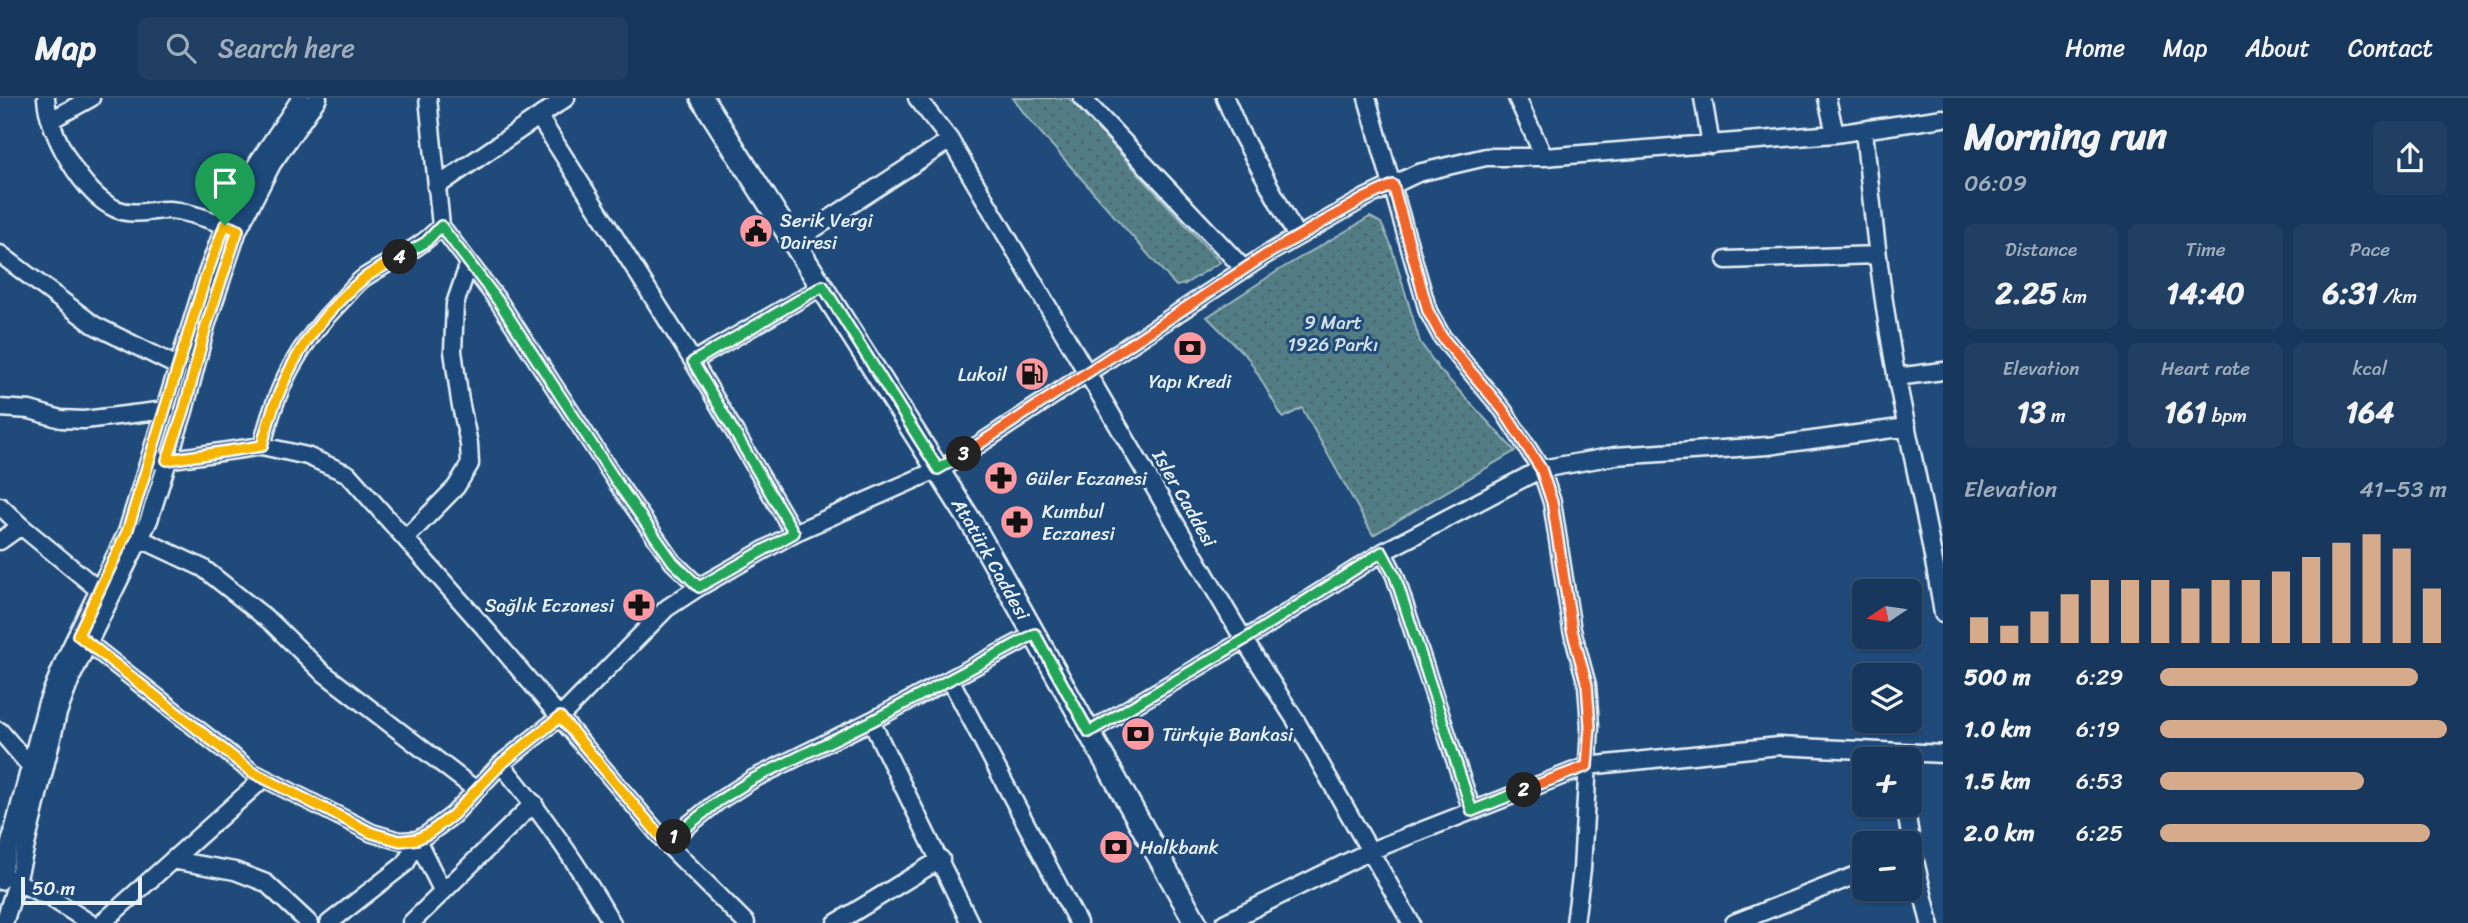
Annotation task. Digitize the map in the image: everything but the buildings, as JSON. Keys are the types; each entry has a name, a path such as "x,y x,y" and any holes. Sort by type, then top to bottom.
{"main road":[{"name":"Atatürk Caddesi","path":"702,98 998,566 1196,923"}],"street":[{"path":"46,98 57,141 88,188 116,209 135,213 172,210 232,228"},
{"path":"51,120 91,98"},
{"path":"90,923 51,898 18,882 1,878 55,680 83,639 106,594 141,539 184,411 232,228 258,162 301,98"},
{"path":"106,594 150,462 206,276 272,164 318,98"},
{"path":"428,98 441,226 499,302 673,562 699,587"},
{"path":"436,187 566,98"},
{"name":"Isler Caddesi","path":"917,98 950,140 1244,640 1296,721 1411,923"},
{"path":"1082,98 1244,269"},
{"path":"1225,98 1238,128 1297,237"},
{"path":"1367,98 1428,311 1442,337 1503,410 1541,469 1552,502 1572,630 1587,685 1590,726 1582,869 1575,923"},
{"path":"1517,98 1544,157"},
{"path":"1703,98 1711,145"},
{"path":"1829,99 1835,134"},
{"path":"539,117 693,362 794,533"},
{"path":"83,639 263,779 372,833 400,841 417,839 453,815 501,764 560,717 667,608 794,533 938,469 1244,269 1365,198 1418,173 1486,158 1544,157 1711,145 1864,131 1943,118"},
{"path":"1864,131 1877,255 1896,377 1940,568 1943,614"},
{"path":"793,243 950,140"},
{"path":"262,446 271,411 288,369 323,320 363,279 426,242 441,226"},
{"path":"0,254 94,325 179,367"},
{"path":"1726,260 1877,255"},
{"path":"406,538 456,487 470,464 469,443 453,351 455,304 469,263"},
{"path":"693,362 823,286"},
{"path":"1896,377 1943,371"},
{"path":"0,408 30,410 61,419 84,420 166,410"},
{"path":"1089,732 1244,640 1382,552 1541,469 1615,456 1768,446 1907,427"},
{"path":"150,462 262,446 307,456 348,474 406,538 666,843 746,923"},
{"path":"0,506 106,594"},
{"path":"0,541 21,526"},
{"path":"141,539 203,568 272,623 321,671 476,790"},
{"path":"1382,552 1395,576 1472,811"},
{"path":"666,843 717,802 753,779 872,721 1035,634"},
{"path":"4,923 18,882 58,713 83,639"},
{"path":"950,679 1078,923"},
{"path":"872,721 970,923"},
{"path":"0,732 30,766"},
{"path":"1224,923 1370,851 1587,766 1779,746 1852,752"},
{"path":"1922,754 1943,754"},
{"path":"501,764 534,803 590,884 612,923"},
{"path":"102,923 263,779"},
{"path":"411,923 534,803"},
{"path":"417,839 443,892"},
{"path":"329,923 406,863 417,839"},
{"path":"836,923 941,859"},
{"path":"172,860 235,871 266,883 310,923"},
{"path":"1734,923 1852,877"},
{"path":"1922,894 1930,923"}],"green space":[{"path":"1013,98 1069,98 1220,262 1185,284 1176,286"},
{"name":"9 Mart 1926 Parkı","path":"1370,217 1381,223 1391,245 1420,342 1439,369 1515,451 1373,535 1302,408 1283,418 1249,359 1207,317 1279,270"}],"place":[{"name":"Serik Vergi Dairesi","path":"756,231"},
{"name":"Yapı Kredi","path":"1190,348"},
{"name":"Lukoil","path":"1032,374"},
{"name":"Güler Eczanesi","path":"1001,478"},
{"name":"Kumbul Eczanesi","path":"1017,522"},
{"name":"Sağlık Eczanesi","path":"639,605"},
{"name":"Türkyie Bankasi","path":"1138,734"},
{"name":"Halkbank","path":"1116,847"}],"route":[{"path":"1393,185 1428,311 1442,337 1503,410 1541,469 1552,502 1562,578 1587,685 1590,726 1587,766 1472,811 1395,576 1382,552 1244,640 1089,732 1035,634 872,721 769,769 717,802 666,843 560,717 501,764 453,815 429,833 417,839 400,841 372,833 252,772 78,635 127,532 206,276 225,225 238,230 206,326 184,411 167,460 262,446 271,411 288,369 323,320 363,279 426,242 441,226 499,302 618,484 673,562 699,587 794,533 693,362 823,286 938,469 948,465 1264,256 1365,198 1393,185"}]}
